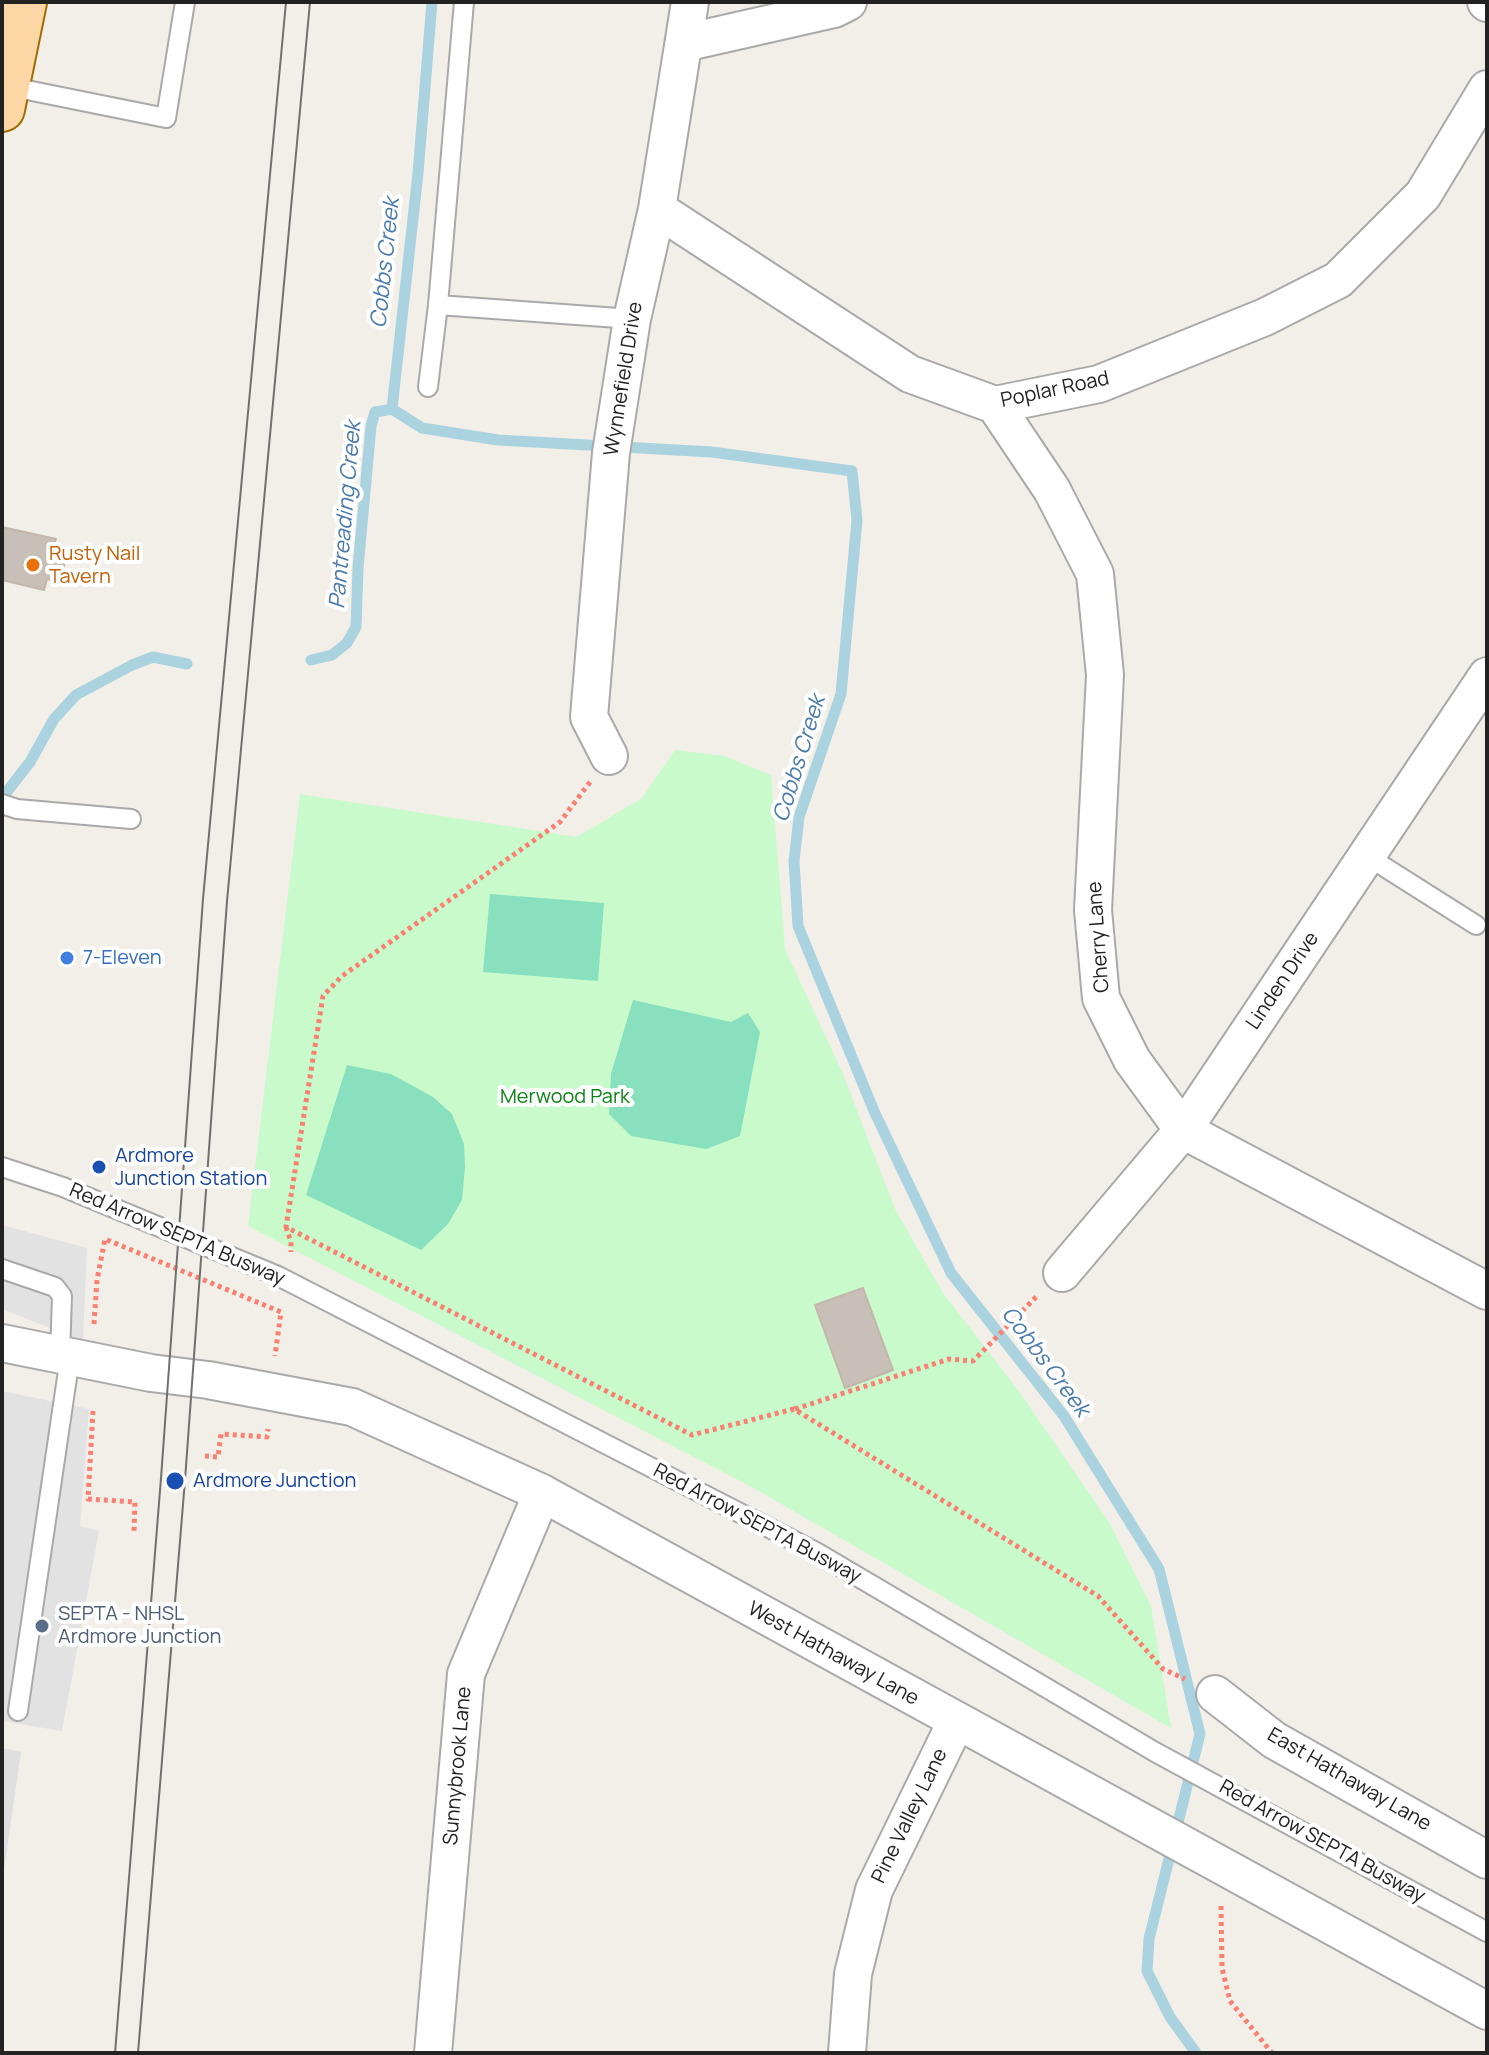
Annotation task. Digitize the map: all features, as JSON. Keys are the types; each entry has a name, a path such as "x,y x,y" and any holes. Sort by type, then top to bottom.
{"main road":[{"path":"6,74 24,2"}],"street":[{"name":"Wynnefield Drive","path":"609,756 589,717 611,453 632,319 657,209 690,2"},
{"path":"684,43 834,9 848,2"},
{"name":"Poplar Road","path":"657,209 910,374 995,405 1099,384 1265,317 1338,280 1423,195 1487,89"},
{"name":"Cherry Lane","path":"995,405 1052,490 1095,574 1105,675 1093,910 1101,998 1132,1060 1183,1130 1487,1291"},
{"name":"Linden Drive","path":"1062,1273 1183,1130 1487,676"},
{"name":"West Hathaway Lane","path":"2,1343 75,1350 151,1373 208,1380 352,1407 542,1493 1487,2011"},
{"name":"Sunnybrook Lane","path":"433,2053 466,1674 542,1493"},
{"name":"East Hathaway Lane","path":"1215,1694 1274,1740 1487,1860"},
{"name":"Pine Valley Lane","path":"847,2053 853,1974 874,1890 956,1722"}],"lane":[{"path":"6,74 166,118 185,2"},
{"path":"428,387 464,2"},
{"path":"438,305 632,319"},
{"path":"10,806 131,819"},
{"path":"1367,856 1476,925"},
{"name":"Red Arrow SEPTA Busway","path":"2,1167 63,1187 278,1276 816,1552 1155,1752 1487,1932"},
{"path":"2,1269 55,1287 62,1296 75,1350 18,1711"}],"path":[{"path":"609,756 560,822 342,976 323,996 286,1227 692,1435 794,1409 949,1359 973,1361 1029,1304"},
{"path":"75,1350 94,1302 105,1239 281,1312 275,1356"},
{"path":"94,1409 88,1499 135,1502 134,1531"},
{"path":"794,1409 1098,1596 1163,1669"},
{"path":"205,1456 218,1457 221,1434 267,1437 268,1426"},
{"path":"1192,1848 1230,2001 1272,2053"}],"shaded area":[{"path":"2,1225 87,1248 83,1341 2,1309"},
{"name":"SEPTA - NHSL Ardmore Junction","path":"2,1391 89,1409 80,1526 99,1531 62,1731 2,1721"},
{"path":"2,1748 21,1752 2,1884"}],"green space":[{"name":"Merwood Park","path":"675,750 724,756 771,775 785,949 843,1074 895,1209 943,1293 1018,1390 1109,1522 1151,1606 1171,1728 750,1486 248,1226 300,794 577,837 642,798"},
{"path":"490,894 604,903 598,981 483,972"},
{"path":"633,1000 731,1022 748,1013 760,1032 740,1136 706,1149 631,1136 609,1114 611,1074"},
{"path":"347,1065 391,1074 433,1097 452,1114 464,1144 462,1200 448,1224 421,1250 306,1195"}],"building":[{"name":"Rusty Nail Tavern","path":"2,527 56,539 52,549 66,552 62,582 47,579 44,590 2,580"},
{"path":"863,1288 893,1370 845,1388 815,1305"}],"waterway":[{"name":"Cobbs Creek","path":"432,2 418,173 392,409 422,428 498,440 712,452 852,471 857,520 841,694 799,817 794,861 798,926 874,1111 951,1273 1064,1416 1159,1569 1200,1734 1149,1939 1147,1971 1170,2017 1196,2053"},
{"name":"Pantreading Creek","path":"311,660 332,655 347,643 356,627 371,426 375,412 392,409"},
{"name":"Pantreading Creek","path":"2,798 30,762 54,719 76,695 153,657 187,664"}],"tram line":[{"path":"115,2053 203,899 286,2"},
{"path":"138,2053 185,1480 227,901 310,2"}],"place":[{"name":"Rusty Nail Tavern","path":"33,565"},
{"name":"7-Eleven","path":"67,958"},
{"name":"Ardmore Junction Station","path":"99,1167"},
{"name":"Ardmore Junction","path":"175,1481"},
{"name":"SEPTA - NHSL Ardmore Junction","path":"42,1626"}]}
